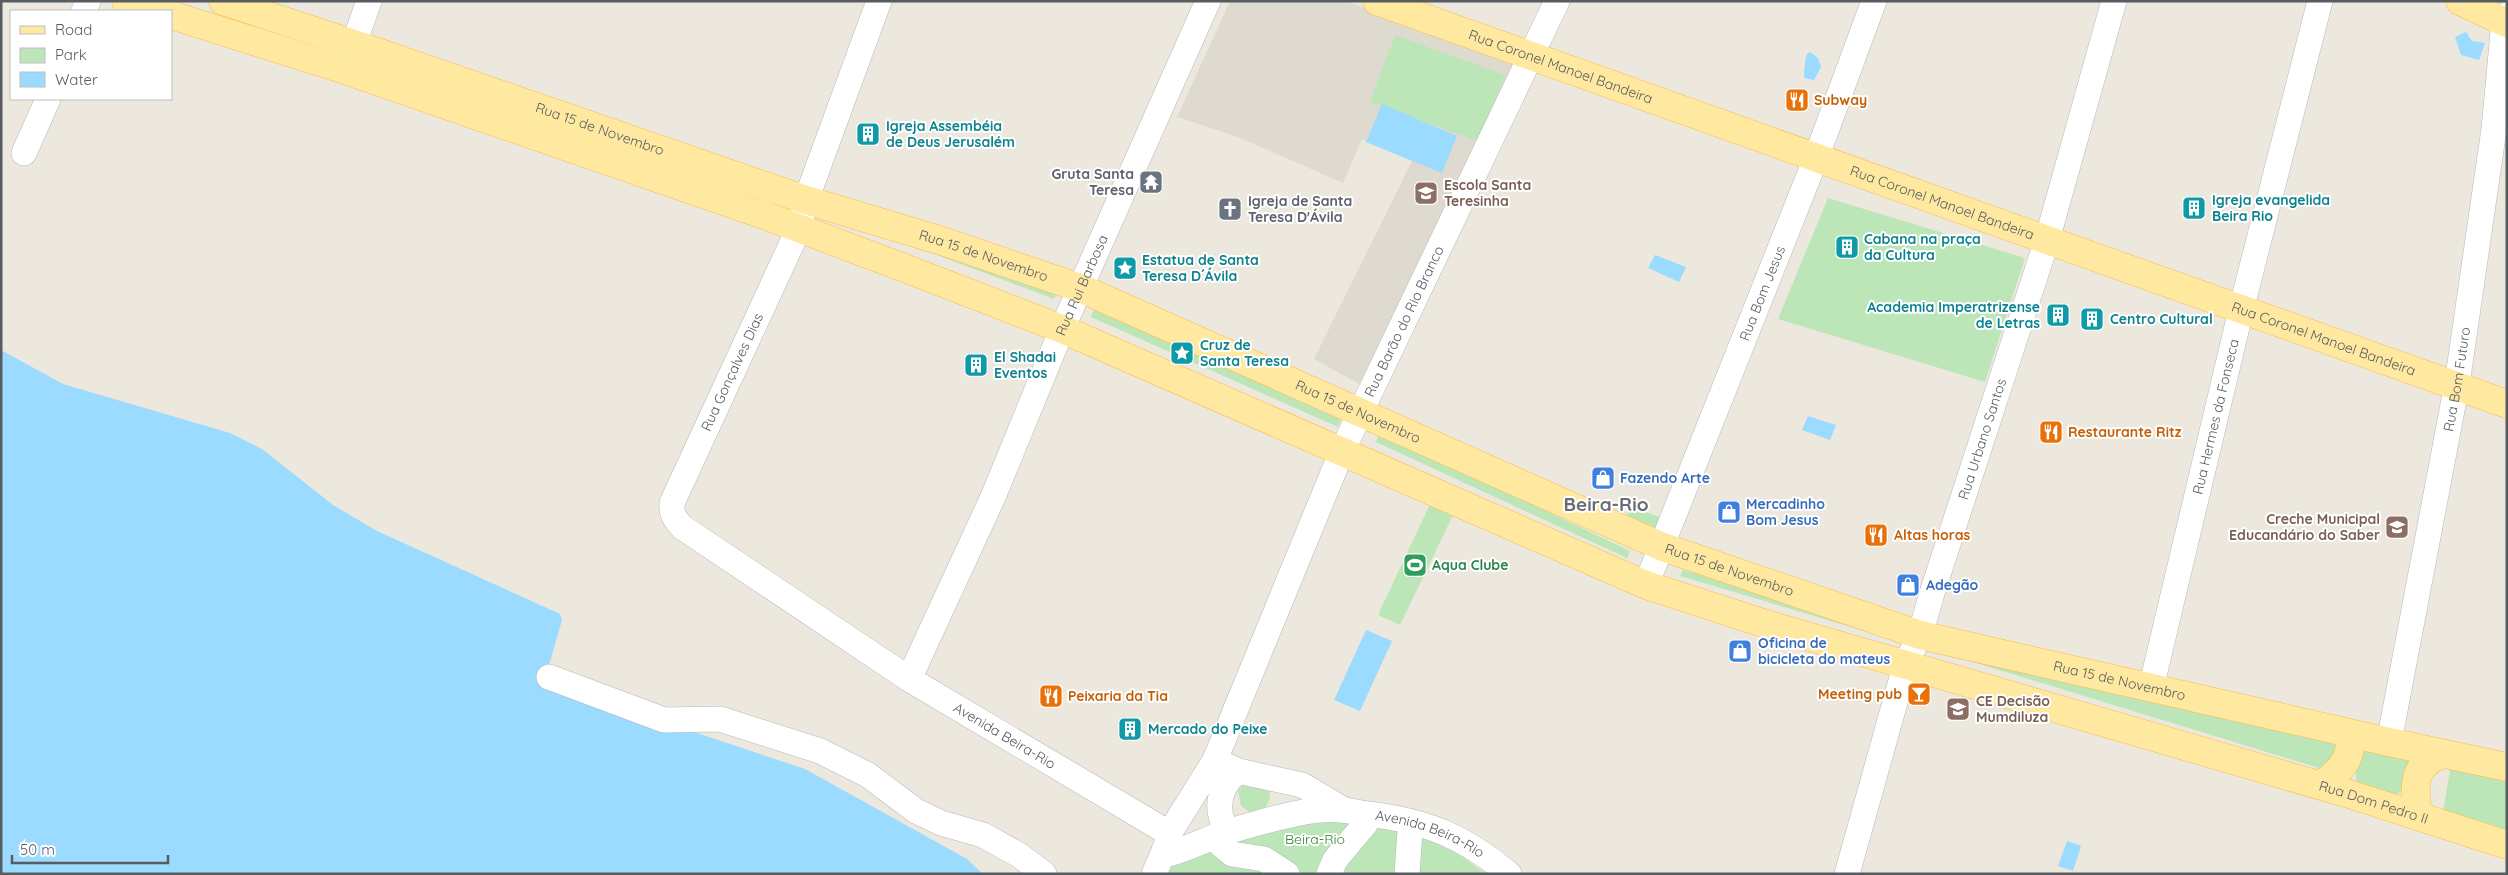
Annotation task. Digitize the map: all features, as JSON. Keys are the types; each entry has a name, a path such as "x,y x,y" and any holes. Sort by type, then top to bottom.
{"main road":[{"path":"126,1 155,10"},
{"name":"Rua 15 de Novembro","path":"224,1 806,200 942,241 1080,288 1663,546 1920,635 2348,733 2507,767"},
{"name":"Rua Coronel Manoel Bandeira","path":"1377,1 2241,310 2457,384 2507,404"},
{"path":"2460,1 2506,20"},
{"name":"Rua 15 de Novembro","path":"172,16 345,70 799,228 1062,329 1646,584 1769,625 2242,762"},
{"path":"2320,786 2337,775 2348,756 2352,744 2348,733"},
{"path":"2418,816 2414,790 2419,770 2432,757 2444,754"},
{"name":"Rua Dom Pedro II","path":"2242,762 2418,816 2507,846"}],"street":[{"path":"345,70 369,1"},
{"path":"806,200 879,1"},
{"name":"Rua Rui Barbosa","path":"910,679 993,496 1062,329 1208,1"},
{"name":"Rua Barão do Rio Branco","path":"1166,856 1215,760 1342,451 1557,1"},
{"name":"Rua Bom Jesus","path":"1646,584 1663,546 1816,158 1874,1"},
{"name":"Rua Urbano Santos","path":"1847,874 1906,664 1920,635 2047,240 2114,1"},
{"name":"Rua Hermes da Fonseca","path":"2151,688 2241,310 2320,1"},
{"name":"Rua Bom Futuro","path":"2389,742 2457,384 2494,129 2506,20"},
{"path":"24,154 48,100"},
{"name":"Rua Gonçalves Dias","path":"674,517 671,511 672,503 799,228 806,200"},
{"name":"Avenida Beira-Rio","path":"674,517 682,526 910,679 1166,856 1166,854 1184,847 1224,838 1288,816 1319,810 1344,810 1414,821 1456,836 1509,874"},
{"path":"549,677 664,720 720,720 820,751 868,775 916,812 941,823 983,835 1019,855 1044,874"},
{"name":"Avenida Beira-Rio","path":"1215,760 1238,771 1309,788 1344,810"},
{"path":"1238,771 1224,786 1220,795 1220,814 1224,838 1232,854 1264,859 1287,874"},
{"path":"1282,780 1290,798 1288,816"},
{"path":"1224,838 1315,817 1334,818 1366,824 1383,824 1410,831 1452,849 1484,873"},
{"path":"1329,874 1334,860 1366,824"},
{"path":"1407,874 1410,831"}],"shaded area":[{"name":"Escola Santa Teresinha","path":"1230,1 1345,1 1520,63 1361,385 1314,359 1412,161 1362,139 1343,183 1238,137 1177,117"}],"green space":[{"path":"1395,35 1505,75 1480,142 1370,102"},
{"path":"1828,198 2025,258 1985,382 1778,319"},
{"path":"815,209 1058,289 1054,299"},
{"path":"1096,304 1341,420 1338,427 1091,317"},
{"path":"1380,432 1630,551 1627,558 1376,442"},
{"name":"Aqua Clube","path":"1430,504 1453,515 1400,625 1378,615"},
{"path":"1631,506 1664,519 1655,536 1624,522"},
{"path":"1683,570 1891,628 1888,638 1680,576"},
{"path":"1937,651 2337,739 2329,771"},
{"path":"2370,746 2408,760 2409,772 2407,782 2401,791 2392,798 2359,787 2356,775 2357,765 2361,755"},
{"path":"2452,758 2507,770 2507,833 2443,812"},
{"path":"1245,782 1269,788 1270,799 1265,809 1250,812 1241,806 1238,791"},
{"name":"Beira-Rio","path":"1283,809 1410,831 1452,849 1486,874 1144,874"}],"water":[{"path":"2466,32 2472,41 2485,43 2479,60 2461,55 2455,37"},
{"path":"1810,52 1818,58 1821,67 1814,80 1804,78 1806,56"},
{"path":"1382,104 1457,136 1442,173 1366,142"},
{"path":"1655,255 1686,267 1679,282 1648,268"},
{"path":"1,350 63,384 230,433 262,449 333,505 377,531 560,614 562,620 545,679 547,683 805,769 967,859 983,874 1,874"},
{"path":"1808,416 1836,425 1830,440 1802,430"},
{"path":"1366,630 1392,641 1360,711 1334,700"},
{"path":"2067,841 2081,846 2073,871 2058,866"}],"place":[{"name":"Subway","path":"1797,100"},
{"name":"Igreja Assembéia de Deus Jerusalém","path":"868,134"},
{"name":"Gruta Santa Teresa","path":"1151,182"},
{"name":"Escola Santa Teresinha","path":"1426,193"},
{"name":"Igreja evangelida Beira Rio","path":"2194,208"},
{"name":"Igreja de Santa Teresa D'Ávila","path":"1230,209"},
{"name":"Cabana na praça da Cultura","path":"1847,247"},
{"name":"Estatua de Santa Teresa D´Ávila","path":"1125,268"},
{"name":"Academia Imperatrizense de Letras","path":"2058,315"},
{"name":"Centro Cultural","path":"2092,319"},
{"name":"Cruz de Santa Teresa","path":"1182,353"},
{"name":"El Shadai Eventos","path":"976,365"},
{"name":"Restaurante Ritz","path":"2051,432"},
{"name":"Fazendo Arte","path":"1603,478"},
{"name":"Mercadinho Bom Jesus","path":"1729,512"},
{"name":"Creche Municipal Educandário do Saber","path":"2397,527"},
{"name":"Altas horas","path":"1876,535"},
{"name":"Aqua Clube","path":"1415,565"},
{"name":"Adegão","path":"1908,585"},
{"name":"Oficina de bicicleta do mateus","path":"1740,651"},
{"name":"Meeting pub","path":"1919,694"},
{"name":"Peixaria da Tia","path":"1051,696"},
{"name":"CE Decisão Mumdiluza","path":"1958,709"},
{"name":"Mercado do Peixe","path":"1130,729"}],"district":[{"name":"Beira-Rio","path":"1606,504"}]}
